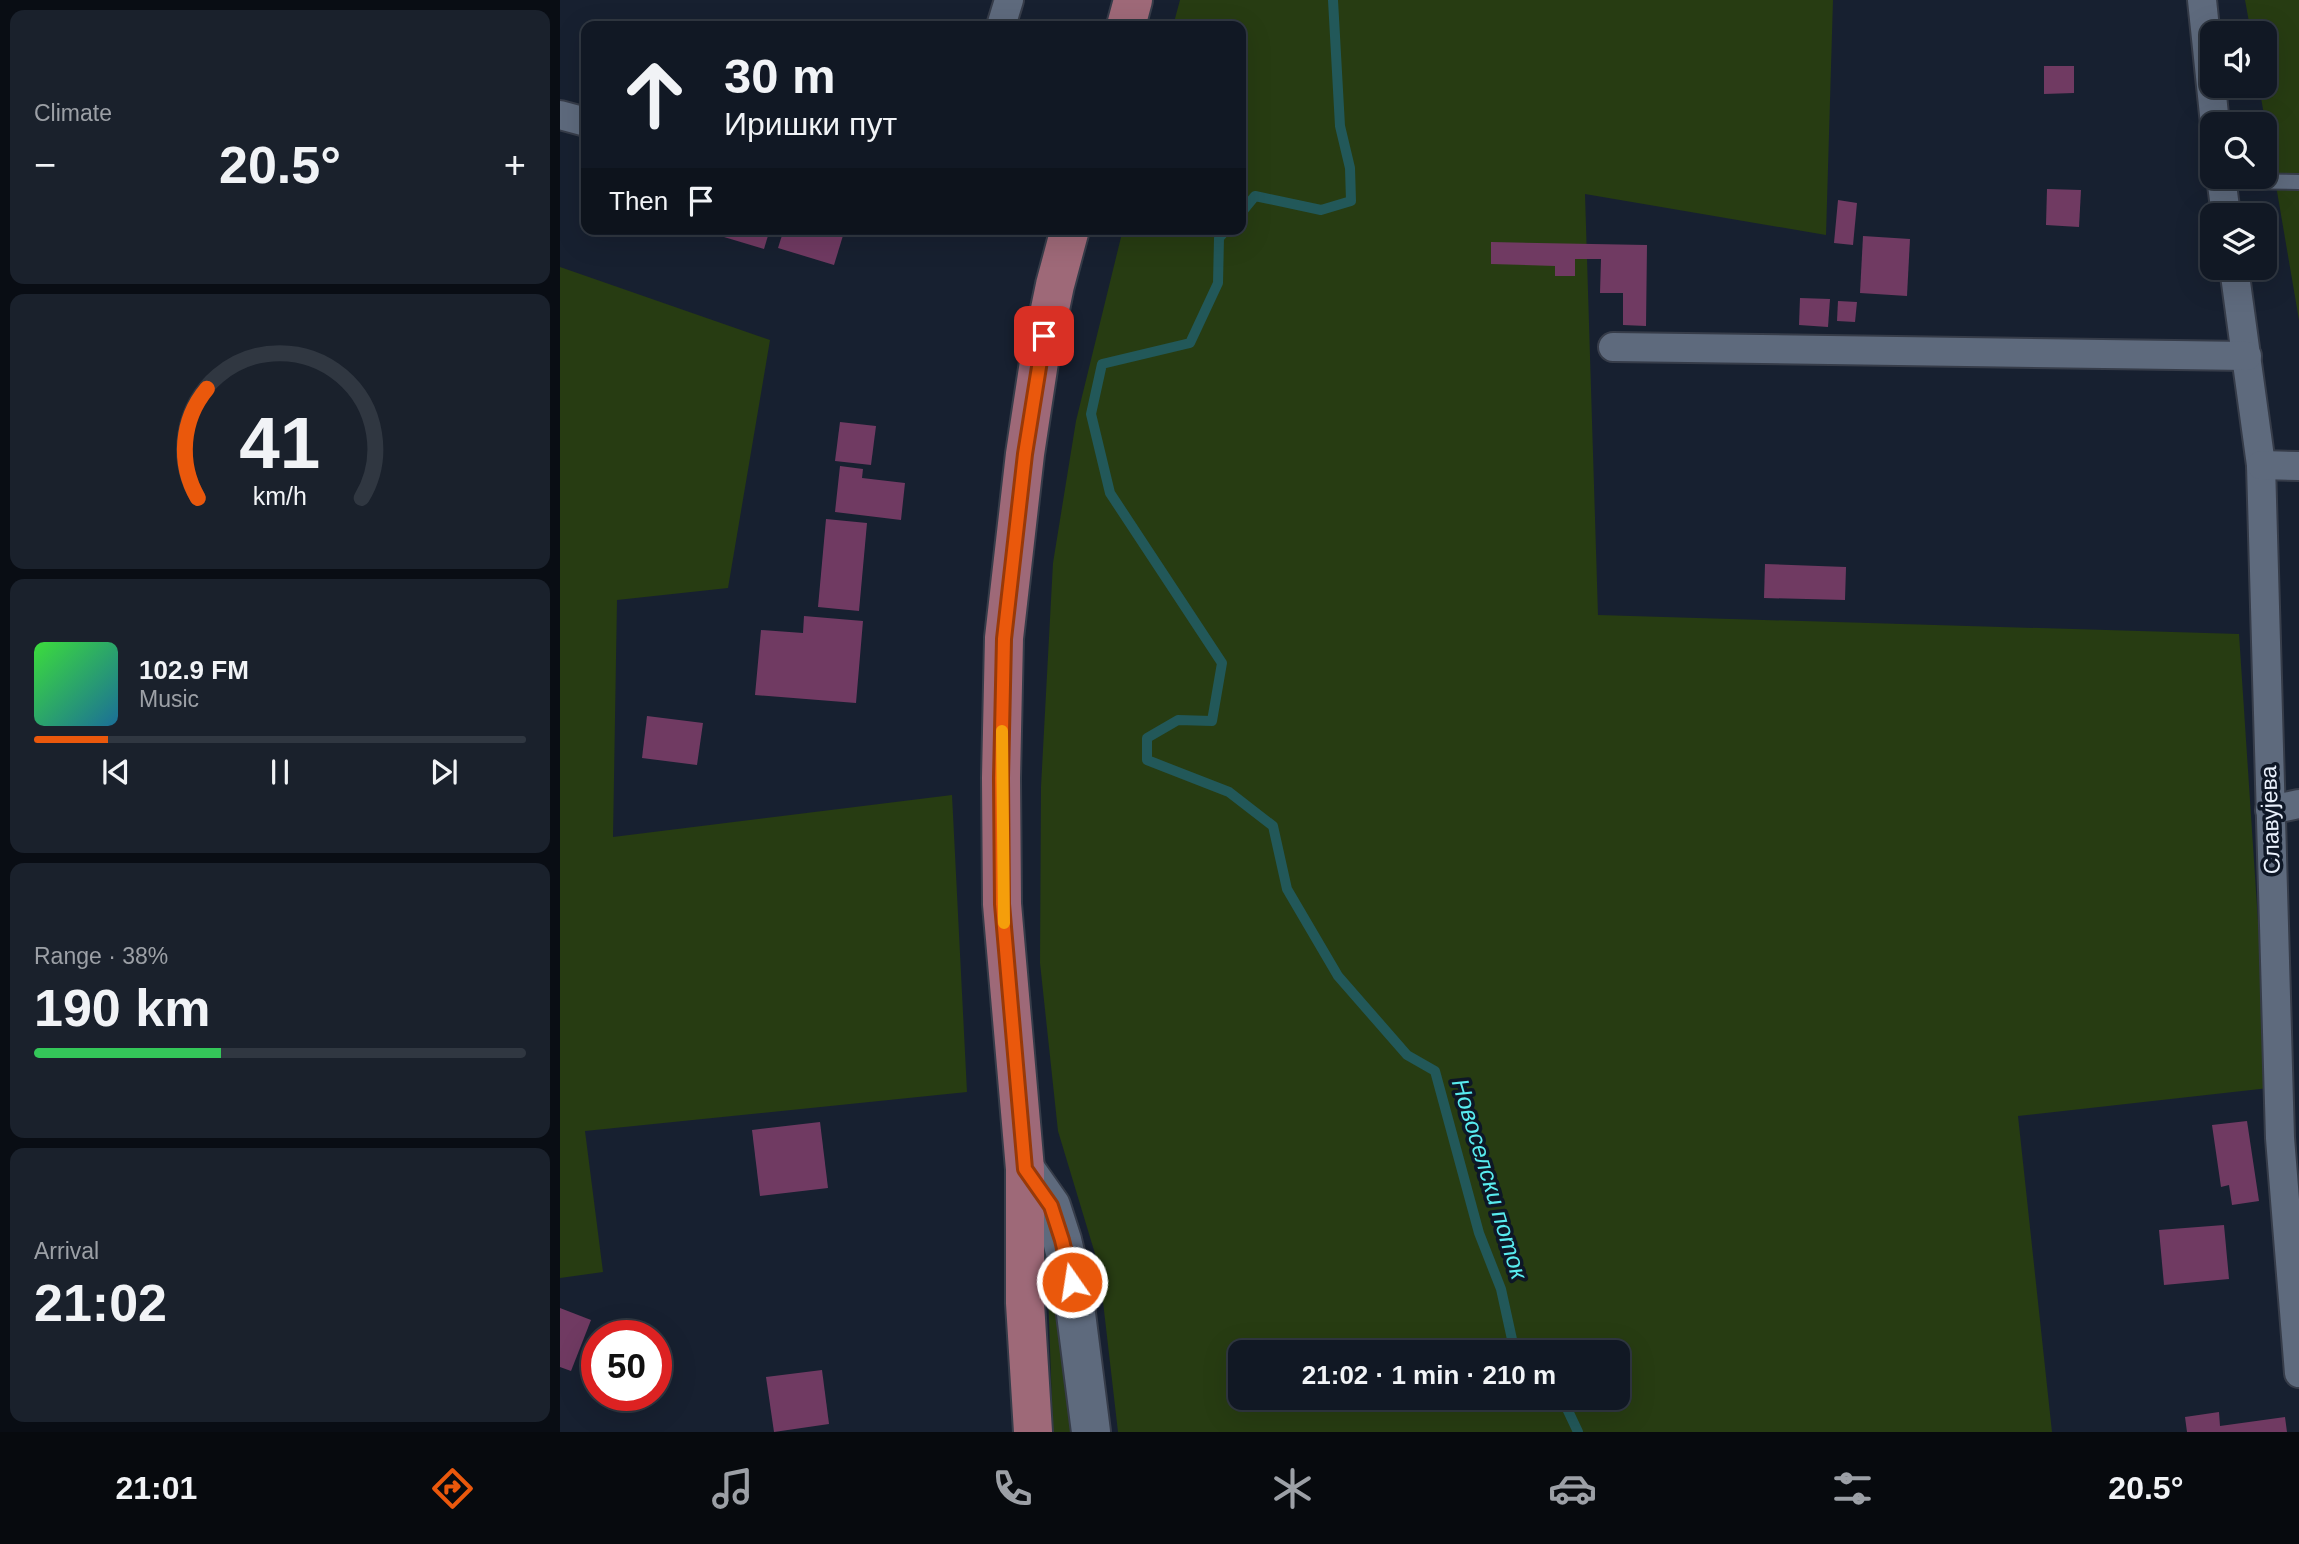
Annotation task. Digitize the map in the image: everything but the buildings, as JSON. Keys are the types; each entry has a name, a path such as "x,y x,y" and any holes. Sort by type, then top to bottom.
{"main road":[{"path":"1127,21 1133,0"},
{"path":"1033,1432 1025,1303 1025,1169 1002,904 1004,639 1025,454 1039,362 1068,235"},
{"path":"1025,1169 1051,1206 1062,1240 1072,1282 1091,1432"}],"street":[{"path":"1003,21 1009,0"},
{"path":"2202,0 2214,112"},
{"path":"560,115 581,121"},
{"name":"Славујева","path":"2236,280 2261,465 2280,1138 2299,1373"},
{"path":"1614,347 2247,356"},
{"path":"2261,465 2299,466"},
{"path":"2270,810 2299,804"}],"lane":[{"path":"2277,181 2299,182"}],"green space":[{"path":"1180,0 1833,0 1826,235 1585,194 1598,615 2239,634 2269,1088 2018,1116 2052,1432 1118,1432 1099,1267 1058,1131 1040,963 1041,787 1053,563 1076,421 1122,235 1246,235 1246,21 1174,21"},
{"path":"2245,0 2299,0 2299,320 2277,189 2277,112 2263,112 2261,98 2277,98 2277,21 2249,21"},
{"path":"560,267 770,340 728,588 617,600 613,837 952,795 967,1092 585,1131 603,1272 560,1278"},
{"path":"1046,1235 1077,1432 1053,1432"}],"waterway":[{"name":"Новоселски поток","path":"1246,207 1255,196 1321,210 1351,201 1350,168 1340,126 1333,0"},
{"name":"Новоселски поток","path":"1222,235 1219,238 1218,283 1190,343 1102,364 1091,414 1110,493 1222,663 1212,721 1178,720 1147,738 1147,760 1229,792 1273,826 1287,889 1338,976 1407,1055 1435,1071 1479,1233 1501,1289 1512,1340"},
{"name":"Новоселски поток","path":"1568,1410 1578,1432"}],"slow traffic":[{"path":"1002,731 1004,923"}],"route":[{"path":"1044,336 1025,454 1004,639 1002,904 1025,1169 1051,1206 1072,1282"}]}
